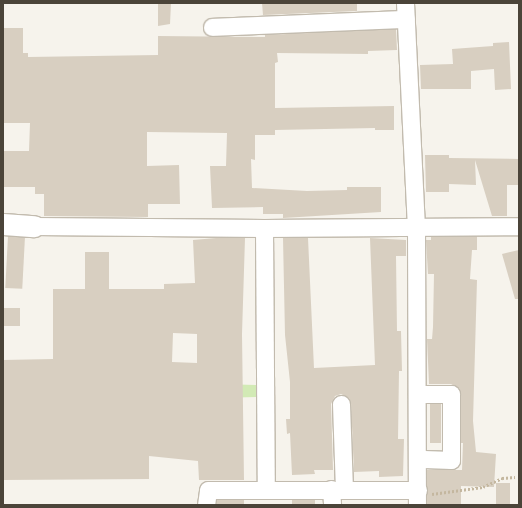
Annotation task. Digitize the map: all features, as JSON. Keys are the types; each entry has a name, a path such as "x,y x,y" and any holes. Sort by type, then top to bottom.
{"street":[{"path":"206,505 208,490 266,488 336,494 418,496 416,227 406,11 212,27"},
{"path":"3,224 34,226 264,228 519,226"},
{"path":"264,228 266,488"},
{"path":"417,394 451,394 451,460 417,459"},
{"path":"336,494 341,404"}],"path":[{"path":"418,496 452,493 483,487 502,478 515,477"}],"green space":[{"path":"220,384 257,385 258,397 219,398"}],"building":[{"path":"158,3 171,3 170,24 158,26"},
{"path":"262,3 357,3 357,11 263,15"},
{"path":"3,28 23,28 23,53 28,53 28,57 158,55 158,36 265,37 265,35 396,29 397,50 368,51 368,54 277,53 278,62 275,63 275,108 394,106 394,130 375,130 375,128 275,130 275,135 255,135 255,160 251,159 252,188 307,191 347,190 347,187 381,187 381,212 283,218 283,214 263,214 263,207 212,208 210,166 226,166 227,133 147,132 147,166 179,165 180,204 148,204 148,217 44,216 44,194 35,194 35,187 3,187 3,151 29,151 30,123 3,123"},
{"path":"509,42 511,89 495,90 494,69 471,71 471,89 421,89 420,65 453,64 452,49 493,46 493,43"},
{"path":"425,155 449,155 449,158 519,159 519,185 507,185 507,216 492,216 475,160 476,185 449,184 449,192 426,192"},
{"path":"8,236 25,237 22,289 5,288"},
{"path":"477,236 477,250 472,250 470,279 477,280 473,421 476,452 496,454 494,487 461,486 461,505 427,505 427,470 462,470 463,443 461,443 460,389 451,384 429,384 427,339 432,339 434,274 428,274 426,240 431,240 431,237"},
{"path":"245,238 242,334 244,480 199,480 198,461 149,456 149,479 3,480 3,360 53,359 53,289 85,289 85,252 109,252 109,289 164,289 164,284 195,283 193,240","holes":["173,333 197,334 197,363 172,362"]},
{"path":"283,238 308,238 314,368 375,365 370,238 406,240 406,256 396,256 397,331 401,331 402,371 399,371 398,439 404,439 403,476 379,477 379,471 354,472 351,403 349,398 341,394 335,396 331,404 333,470 314,470 315,474 292,475 290,433 287,434 286,419 290,419 290,382 285,335"},
{"path":"519,250 519,299 515,299 502,254"},
{"path":"3,308 20,308 20,326 3,326"},
{"path":"430,404 441,404 441,443 430,443"},
{"path":"496,483 510,483 510,505 496,505"},
{"path":"217,500 244,500 244,505 217,505"},
{"path":"292,500 315,500 315,505 292,505"}]}
